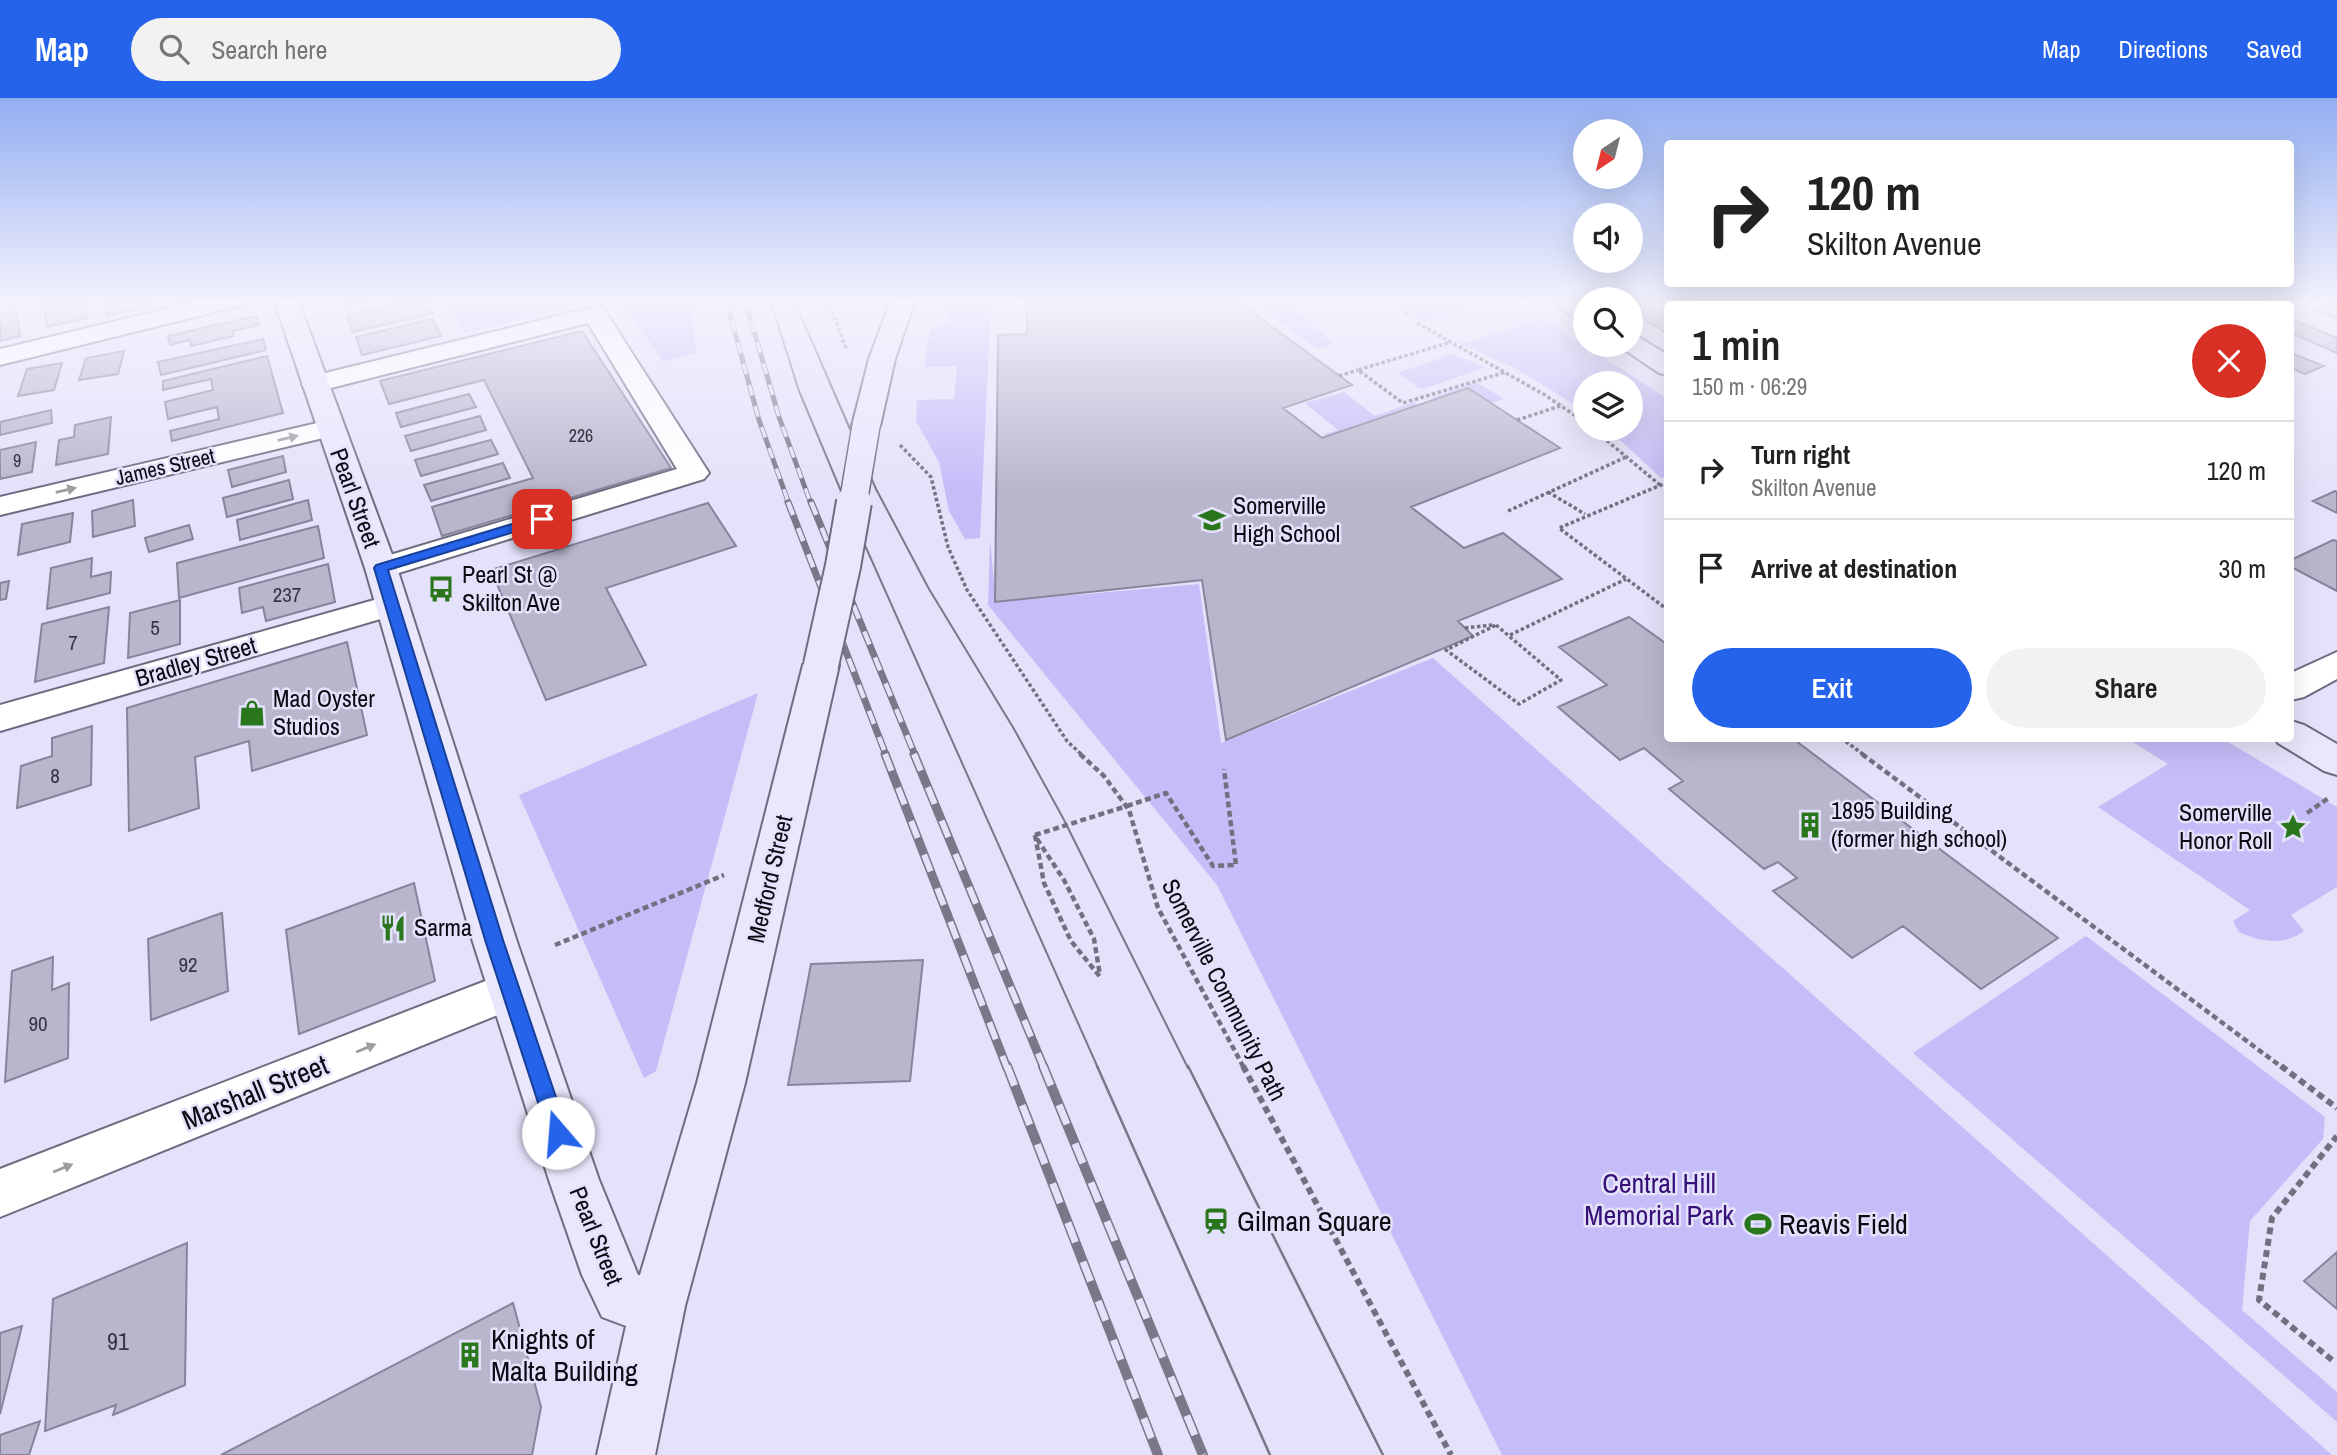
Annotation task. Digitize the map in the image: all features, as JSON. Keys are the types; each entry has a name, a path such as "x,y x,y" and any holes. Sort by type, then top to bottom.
{"street":[{"name":"Pearl Street","path":"308,363 380,568 511,990 608,1275 621,1298 658,1306"},
{"path":"315,384 398,363"},
{"path":"380,568 694,473 626,363"},
{"name":"Medford Street","path":"626,1455 658,1306 721,1083 821,665 843,566 866,426 881,363"},
{"name":"James Street","path":"0,506 330,428"},
{"name":"Bradley Street","path":"0,718 392,605"},
{"path":"2294,686 2337,664"},
{"path":"2294,737 2334,779"},
{"name":"Marshall Street","path":"0,1193 511,990"}],"path":[{"path":"1339,376 1380,363"},
{"path":"1489,363 1573,412"},
{"path":"1358,370 1403,403 1506,372"},
{"path":"1517,420 1563,405"},
{"path":"1607,441 1660,485"},
{"name":"Somerville Community Path","path":"900,445 931,477 948,547 967,590 1066,741 1104,776 1127,806 1158,908 1451,1455"},
{"path":"1508,511 1626,457"},
{"path":"1664,484 1559,528 1664,607"},
{"path":"1547,491 1586,515"},
{"path":"1510,635 1626,579"},
{"path":"1465,628 1496,625 1561,680 1519,704 1446,650 1496,625"},
{"path":"1846,742 2337,1108"},
{"path":"1035,835 1166,793 1213,866 1236,865 1224,769"},
{"path":"2308,813 2334,779"},
{"path":"1035,835 1064,880 1094,939 1101,978 1071,941 1044,883 1035,835"},
{"path":"555,945 689,892 724,875"},
{"path":"2332,1360 2259,1300 2272,1218 2337,1136"}],"green space":[{"path":"925,363 988,363 980,538 965,539 949,511 939,462 916,421 917,400 954,399 957,366 924,367"},
{"path":"1425,363 1476,363 1486,367 1426,388 1419,388 1398,373"},
{"path":"1504,363 1613,363 1625,371 1573,371 1573,404"},
{"path":"1476,382 1504,399 1492,403 1468,388 1434,400 1431,398"},
{"path":"1643,383 1664,396 1664,477 1661,478 1621,441 1643,441"},
{"path":"1344,392 1375,416 1414,402 1417,405 1326,436 1322,435 1338,430 1305,403"},
{"name":"Central Hill Memorial Park","path":"990,540 996,602 1199,584 1221,743 1433,658 2332,1455 1502,1455 1217,885 988,605"},
{"path":"758,693 656,1071 644,1078 519,795"},
{"path":"2133,742 2228,742 2337,807 2337,887 2291,915 2304,931 2280,941 2255,938 2239,932 2233,921 2250,910 2098,807 2168,764"},
{"path":"2086,936 2325,1117 2323,1139 2250,1221 2242,1310 2337,1392 2337,1422 1913,1053"}],"building":[{"path":"62,363 54,390 18,396 27,369"},
{"path":"84,363 121,363 118,374 79,380"},
{"path":"158,363 210,363 161,375"},
{"path":"237,363 269,363 283,413 172,441 170,431 219,419 217,407 168,419 165,402 213,390 211,379 163,390 163,381"},
{"path":"451,363 603,363 671,468 442,536 432,507 533,478 484,380 389,404 380,381"},
{"name":"Somerville High School","path":"998,363 1322,363 1352,385 1283,408 1322,438 1468,388 1560,448 1411,507 1464,548 1503,533 1562,579 1458,621 1473,636 1226,740 1202,580 995,602"},
{"path":"2294,363 2324,366 2305,374 2294,369"},
{"path":"469,394 476,407 401,427 396,413"},
{"path":"51,410 52,423 0,435 0,422"},
{"path":"480,416 486,430 411,451 405,436"},
{"path":"111,417 108,454 56,465 59,440 74,437 75,425"},
{"path":"491,440 498,454 421,476 415,460"},
{"path":"36,442 32,472 0,479 0,450"},
{"path":"283,456 286,472 232,487 228,470"},
{"path":"503,463 510,478 431,501 424,485"},
{"path":"289,480 293,499 227,517 223,498"},
{"path":"2335,491 2337,513 2313,501"},
{"path":"133,500 135,526 93,537 92,511"},
{"path":"308,500 312,520 240,540 237,520"},
{"path":"708,503 736,546 606,588 646,665 546,700 491,570"},
{"path":"73,513 70,542 18,555 22,524"},
{"path":"189,525 193,539 149,552 145,538"},
{"path":"318,526 324,558 179,598 177,563"},
{"path":"2333,540 2337,541 2337,591 2294,569 2294,559"},
{"path":"92,558 91,577 111,572 110,593 47,609 51,568"},
{"path":"328,564 335,602 266,621 263,607 242,613 239,588"},
{"path":"9,581 6,599 0,600 0,583"},
{"path":"180,600 180,644 128,658 130,613"},
{"path":"109,607 104,663 35,682 42,624"},
{"name":"1895 Building (former high school)","path":"1629,617 1664,642 1664,742 1797,742 2058,938 1981,989 1903,926 1852,958 1773,891 1797,878 1778,862 1764,869 1669,789 1683,781 1644,748 1620,760 1558,707 1607,685 1559,647"},
{"path":"347,642 367,735 252,771 249,741 195,757 199,808 129,831 127,708"},
{"path":"92,726 91,785 17,808 21,766 52,756 52,738"},
{"path":"414,883 435,981 299,1034 286,930"},
{"path":"222,913 228,991 151,1020 148,939"},
{"path":"53,957 52,990 69,983 68,1058 5,1082 12,971"},
{"path":"923,960 910,1081 788,1085 811,964"},
{"path":"187,1243 185,1385 113,1415 116,1405 45,1431 53,1299"},
{"path":"2337,1252 2337,1309 2304,1281"},
{"name":"Knights of Malta Building","path":"513,1303 541,1407 532,1455 221,1455"},
{"path":"22,1326 0,1414 0,1333"},
{"path":"40,1421 29,1455 0,1455 0,1435"}],"tram line":[{"path":"790,363 843,496 1098,1068"},
{"path":"821,363 876,489 929,589 1014,729 1063,818 1188,1068"},
{"path":"1097,1066 1270,1455"},
{"path":"1188,1066 1383,1455"}],"railway":[{"path":"743,363 759,420 789,504"},
{"path":"763,363 779,417 811,504"},
{"path":"788,502 886,755"},
{"path":"811,502 915,755"},
{"path":"885,754 1007,1068"},
{"path":"914,754 1044,1068"},
{"path":"1007,1066 1158,1455"},
{"path":"1043,1066 1203,1455"}],"place":[{"name":"Somerville High School","path":"1212,520"},
{"name":"Pearl St @ Skilton Ave","path":"441,589"},
{"name":"Mad Oyster Studios","path":"252,713"},
{"name":"1895 Building (former high school)","path":"1810,825"},
{"name":"Somerville Honor Roll","path":"2293,827"},
{"name":"Sarma","path":"393,928"},
{"name":"Gilman Square","path":"1216,1221"},
{"name":"Reavis Field","path":"1758,1224"},
{"name":"Knights of Malta Building","path":"470,1355"}],"route":[{"path":"542,519 380,568 495,943 558,1133"}]}
